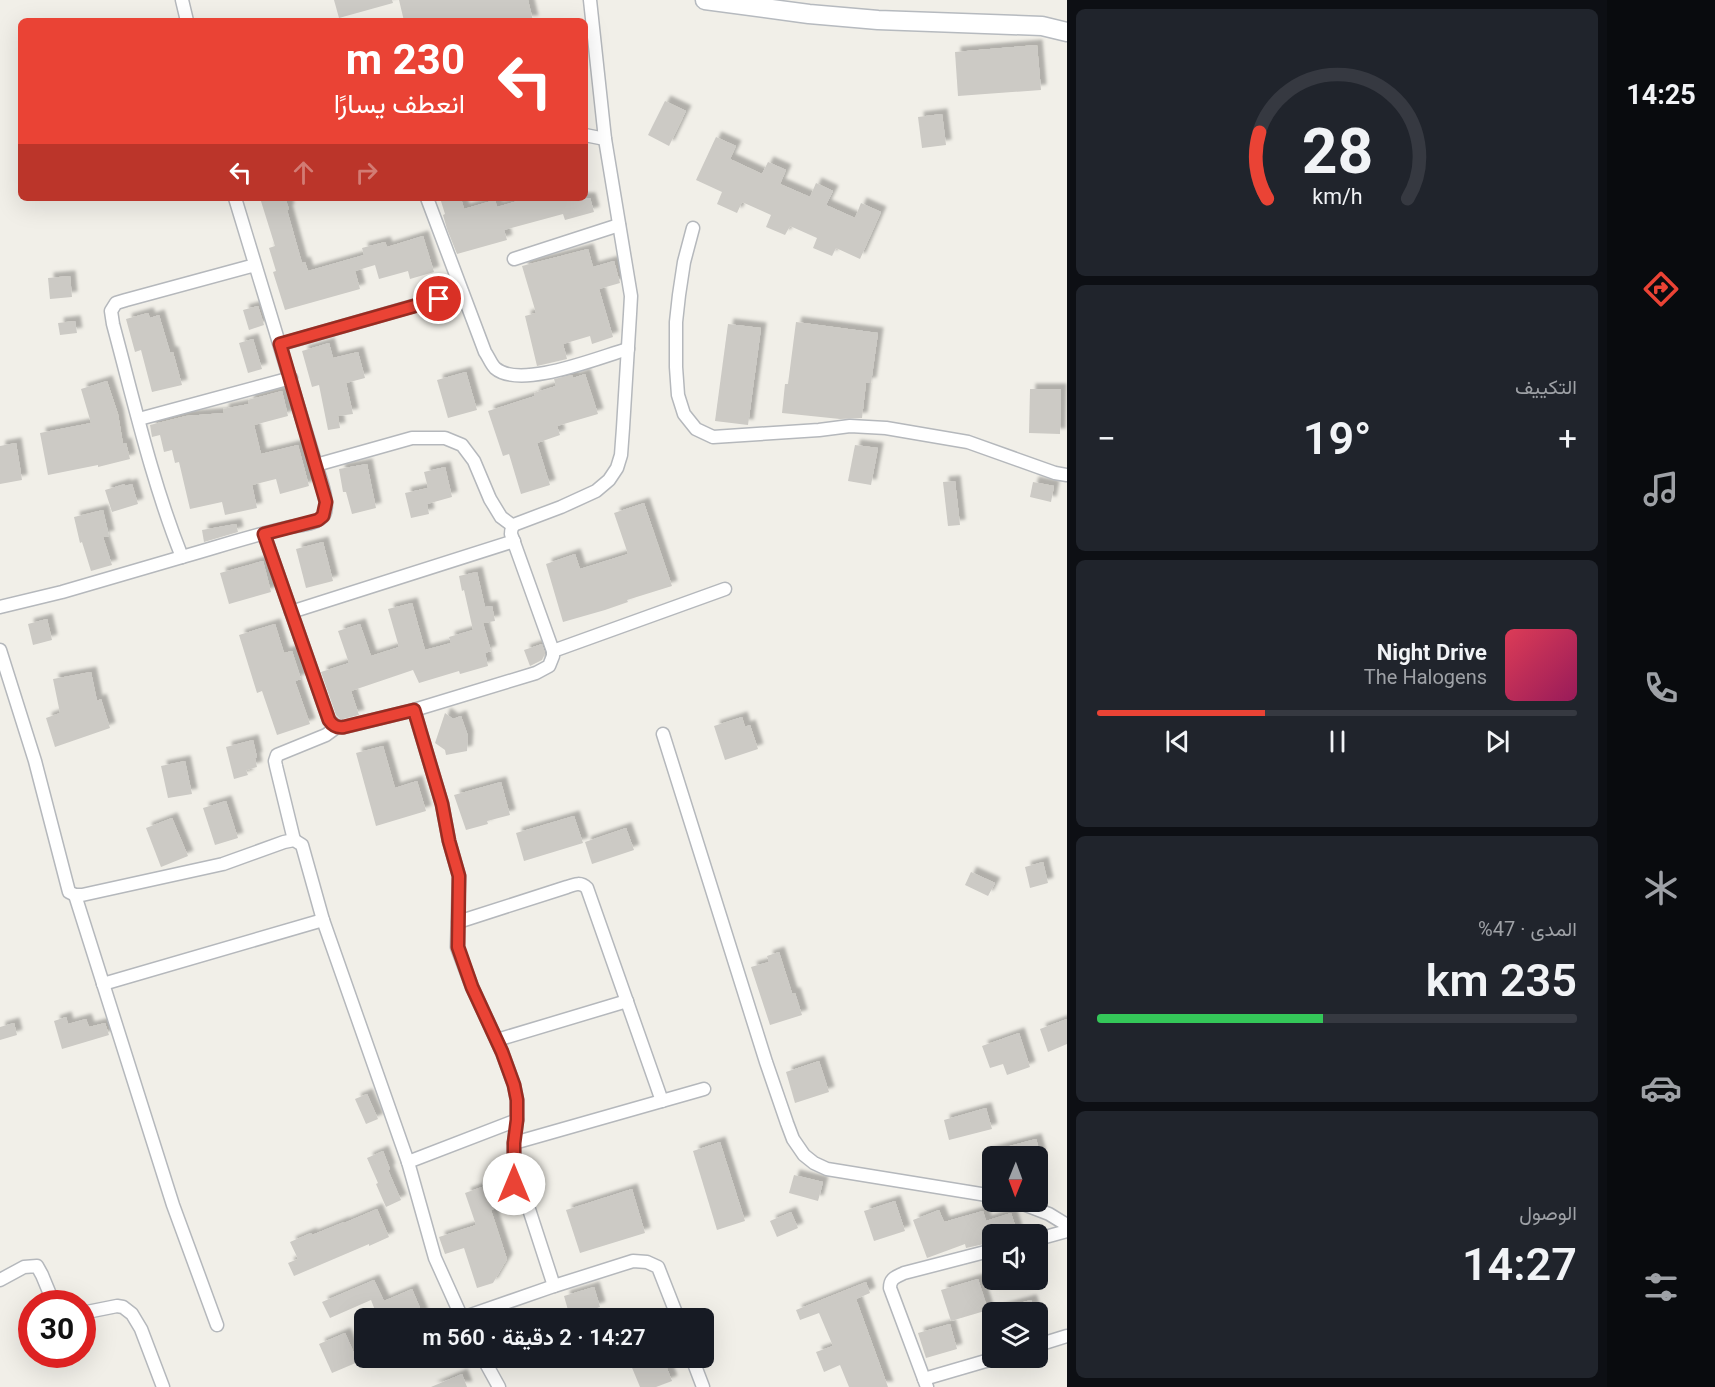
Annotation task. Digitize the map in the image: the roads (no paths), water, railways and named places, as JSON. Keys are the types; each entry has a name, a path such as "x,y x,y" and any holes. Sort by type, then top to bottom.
{"main road":[{"path":"705,0 821,15 878,20 1042,26 1067,32"}],"street":[{"path":"182,0 187,18"},
{"path":"513,526 596,491 609,480 617,468 621,455 631,296 605,139 590,0"},
{"path":"588,136 605,139"},
{"path":"0,607 62,592 318,520 323,516 326,502 316,465 236,201"},
{"path":"429,201 485,352 495,368 506,373 538,375 628,349"},
{"path":"514,259 619,225"},
{"path":"693,228 684,262 679,295 676,322 676,367 678,394 684,414 696,429 713,437 850,426 886,428 968,442 1055,473 1067,475"},
{"path":"182,557 139,420 111,311 116,303 255,265"},
{"path":"280,344 462,292"},
{"path":"139,420 291,378"},
{"path":"316,465 412,438 445,438 462,445 474,461 490,499 501,517 513,526"},
{"path":"294,840 275,761 277,755 326,735 337,727 414,710 536,673 549,666 553,651 511,534 513,526"},
{"path":"264,534 329,720 337,727"},
{"path":"291,612 514,541"},
{"path":"553,651 725,588"},
{"path":"0,650 35,761 69,892 75,895 163,878 223,864 284,842 294,840 302,845 323,920 408,1162 435,1258 458,1308"},
{"path":"414,710 442,804 459,876 458,947 472,987 497,1040 514,1085 517,1100 514,1143 515,1189 526,1200 554,1286"},
{"path":"663,734 766,1062 793,1139 804,1155 827,1169 982,1195"},
{"path":"458,922 567,887 584,885 587,888 662,1101"},
{"path":"75,895 173,1204 217,1325"},
{"path":"103,984 323,920"},
{"path":"497,1040 627,1001"},
{"path":"514,1143 704,1089"},
{"path":"408,1162 517,1120"},
{"path":"1044,1212 1067,1225"},
{"path":"1048,1236 1067,1231"},
{"path":"982,1253 904,1274 892,1279 890,1288 925,1383 982,1363"},
{"path":"491,1308 633,1261 646,1262 658,1267 674,1308"},
{"path":"0,1280 24,1267 37,1266 48,1290"},
{"path":"96,1310 117,1306 123,1307 132,1314 141,1329 163,1387"},
{"path":"1048,1342 1067,1336"},
{"path":"489,1368 499,1387"},
{"path":"696,1368 703,1387"}]}
